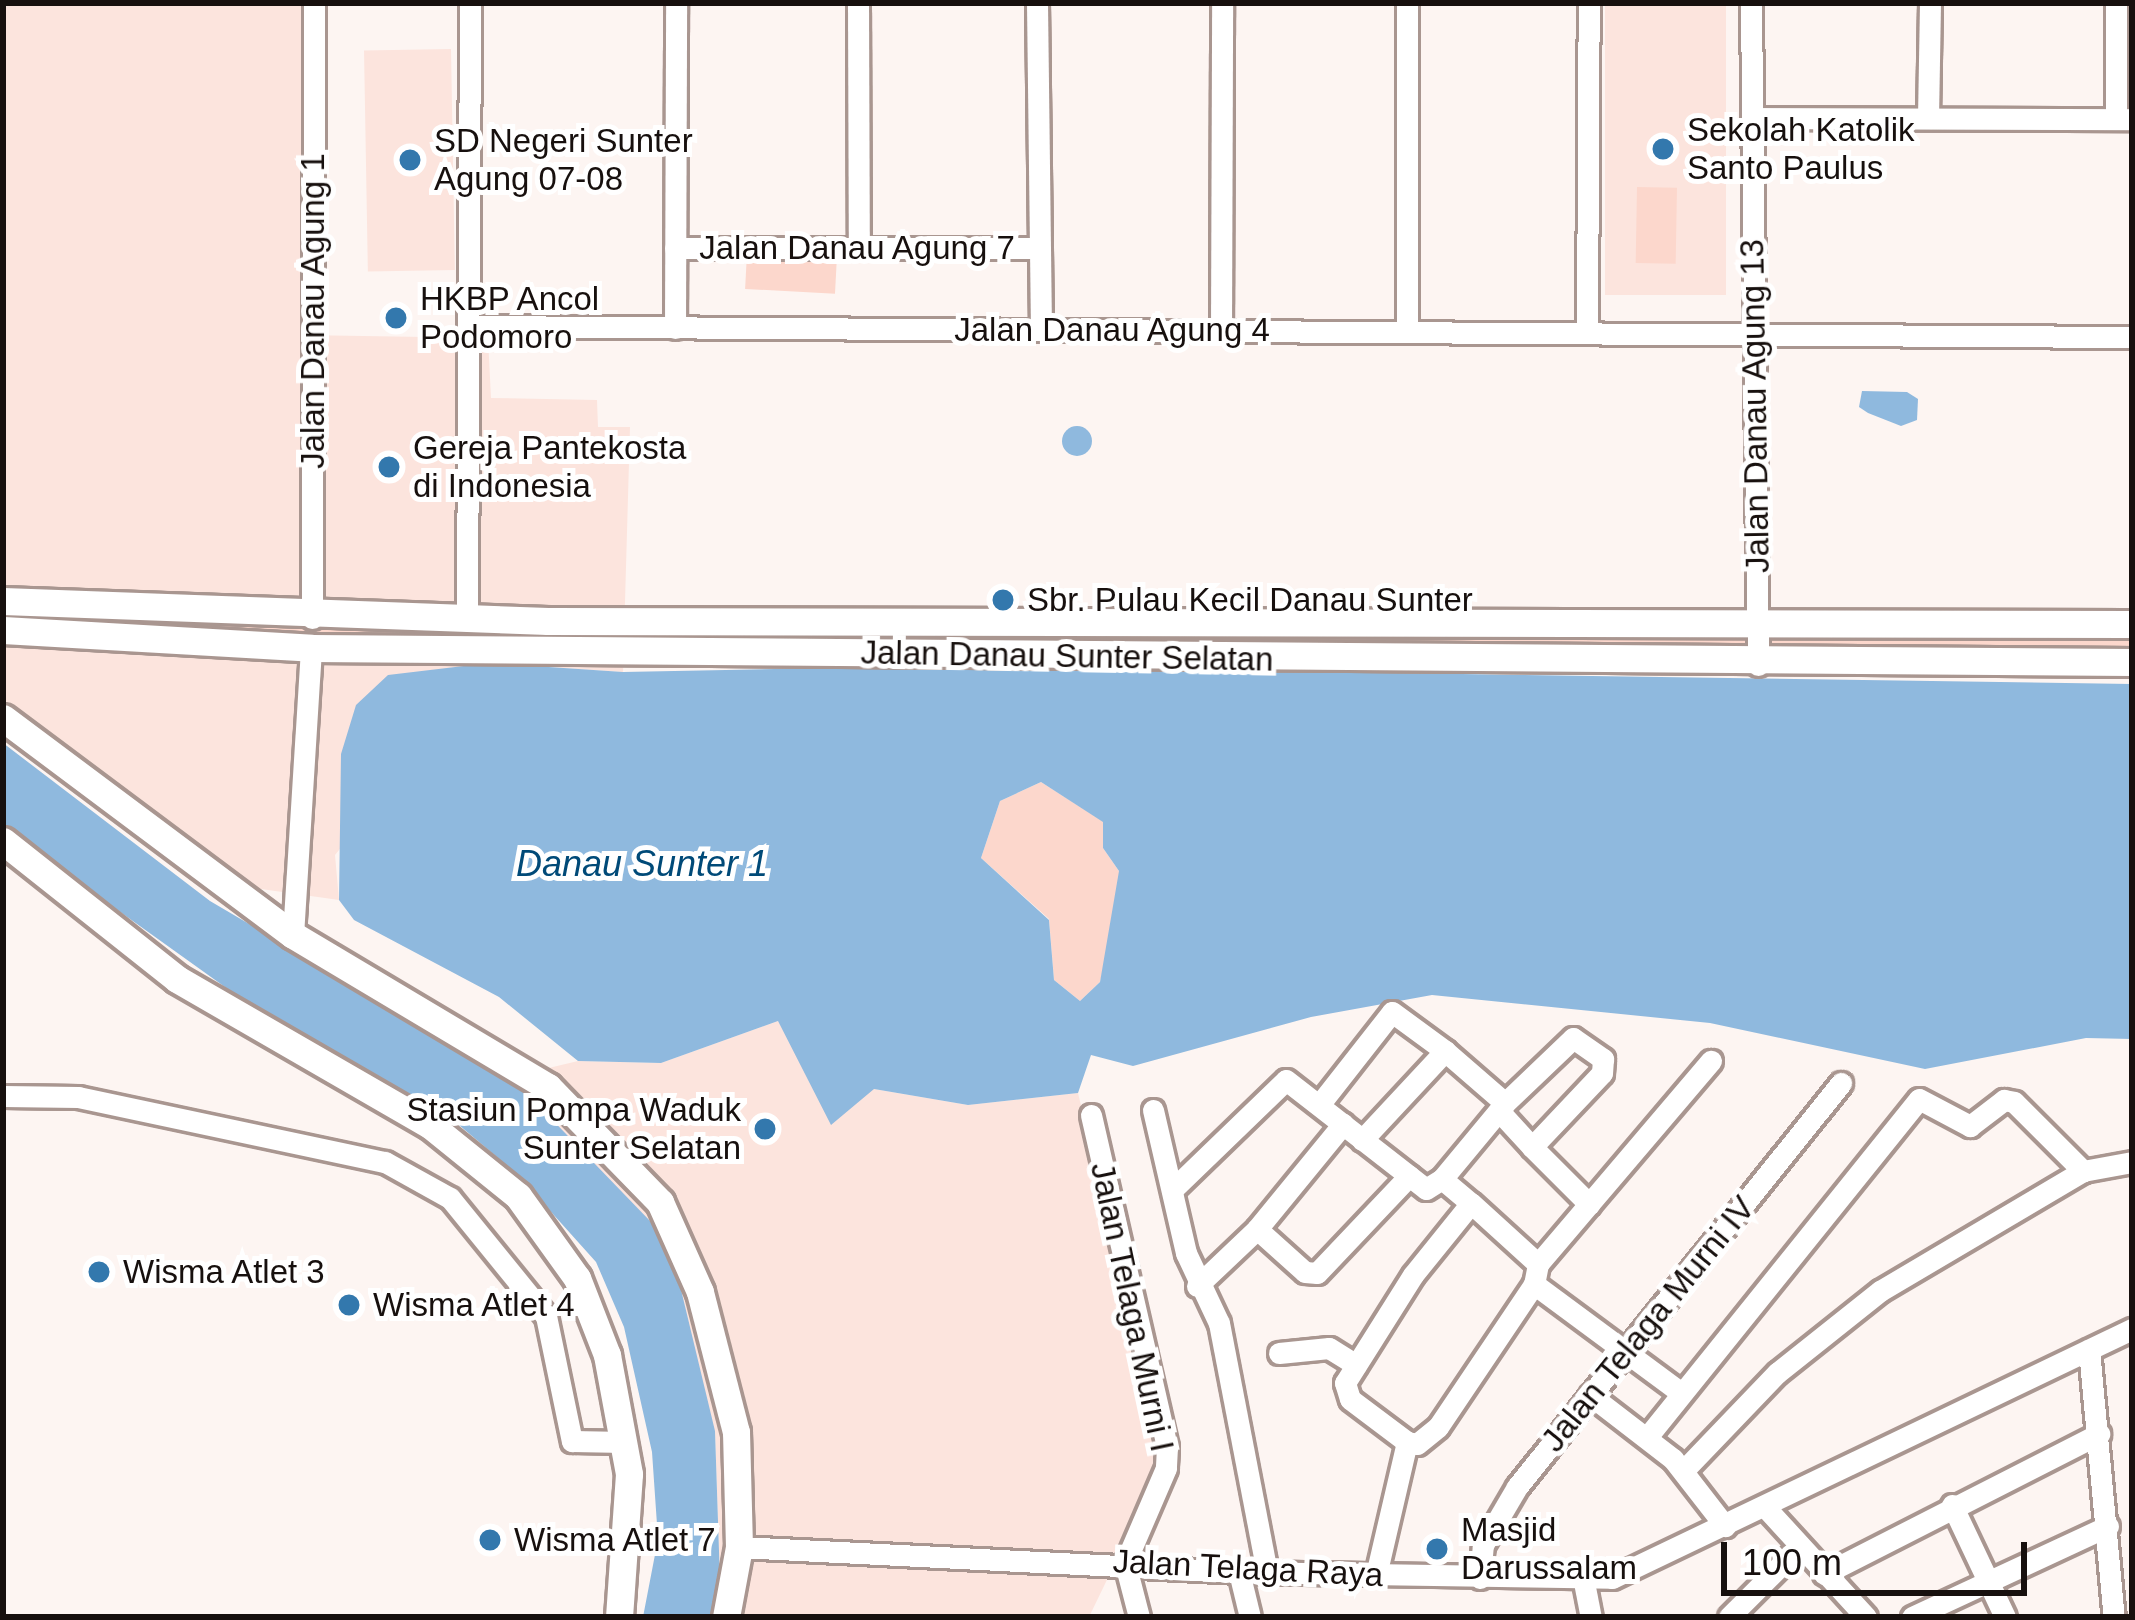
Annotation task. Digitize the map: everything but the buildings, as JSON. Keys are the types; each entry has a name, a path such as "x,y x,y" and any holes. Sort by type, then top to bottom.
{"street":[{"name":"Jalan Danau Agung 1","path":"312,618 314,3"},
{"path":"466,619 470,3"},
{"path":"675,328 676,3"},
{"path":"858,3 859,249"},
{"path":"1037,3 1041,330"},
{"path":"1221,331 1222,3"},
{"path":"1407,332 1408,3"},
{"path":"1587,334 1589,3"},
{"name":"Jalan Danau Agung 13","path":"1751,3 1758,665"},
{"path":"1928,118 1930,3"},
{"path":"1752,118 2124,119 2116,3"},
{"name":"Jalan Danau Agung 7","path":"674,248 1039,248"},
{"name":"Jalan Danau Agung 4","path":"470,326 2132,337"},
{"name":"Jalan Danau Sunter Selatan","path":"3,602 312,618 2132,624"},
{"name":"Jalan Danau Sunter Selatan","path":"3,630 311,648 1758,665 2132,662"},
{"path":"293,935 311,648"},
{"path":"3,718 293,935 506,1057 621,1156 660,1202 700,1292 736,1432 739,1547 726,1617"},
{"path":"3,842 177,979 488,1165 578,1278 607,1354 625,1442 630,1537 619,1617"},
{"path":"1319,1105 1392,1012 1445,1051 1589,1204"},
{"path":"1172,1190 1283,1082 1430,1190 1502,1107 1573,1038 1603,1058 1602,1073 1532,1147"},
{"path":"1362,1140 1445,1051"},
{"path":"1279,1353 1330,1348 1350,1399 1407,1442 1417,1444 1438,1427 1536,1274 1589,1204 1711,1061"},
{"name":"Jalan Telaga Murni IV","path":"1480,1579 1483,1546 1502,1508 1841,1083"},
{"path":"3,1096 78,1097 385,1162 450,1198 546,1316 572,1442 625,1442"},
{"path":"1648,1436 1919,1099 1970,1126 2004,1100 2014,1102 2083,1171"},
{"path":"1153,1111 1197,1286 1219,1323 1268,1573"},
{"name":"Jalan Telaga Murni I","path":"1090,1115 1167,1447 1166,1468 1124,1563"},
{"path":"1197,1286 1257,1229 1343,1124"},
{"path":"1683,1471 1815,1339 1880,1291 2083,1171 2132,1162"},
{"path":"1257,1229 1305,1272 1317,1273 1409,1176"},
{"path":"1442,1180 1472,1203 1536,1274 1622,1354 1680,1392"},
{"path":"1341,1379 1472,1203"},
{"name":"Jalan Telaga Raya","path":"739,1547 1239,1572 1584,1582 1612,1578 2132,1329"},
{"path":"2089,1350 2114,1617"},
{"path":"1590,1396 1648,1436 1683,1471 1725,1526"},
{"path":"1824,1574 1952,1504 2099,1434"},
{"path":"1376,1574 1407,1442"},
{"path":"1952,1504 1990,1575 2006,1617"},
{"path":"1766,1508 1866,1617"},
{"path":"1912,1617 1990,1575 2108,1526"},
{"path":"1729,1617 1800,1546"},
{"path":"1124,1563 1139,1617"},
{"path":"1239,1572 1250,1617"},
{"path":"1584,1582 1591,1617"}],"shaded area":[{"path":"3,3 301,3 301,335 488,338 491,398 597,400 598,427 630,427 623,672 489,663 335,855 339,900 247,887 3,699"},
{"name":"Sekolah Katolik Santo Paulus","path":"1605,3 1726,3 1726,295 1605,295"},
{"name":"SD Negeri Sunter Agung 07-08","path":"451,49 455,270 368,271 364,51"},
{"path":"1637,187 1677,188 1676,264 1636,263"},
{"path":"747,253 837,258 835,294 745,289"},
{"path":"3,601 488,619 2132,624 2132,662 3,630"},
{"path":"1041,782 1104,822 1103,848 1119,871 1122,890 1100,982 1080,1001 1054,980 1049,919 981,858 1000,801"},
{"path":"778,1021 874,1089 968,1105 1078,1093 1166,1458 1089,1617 710,1617 720,1581 715,1431 511,1077 578,1061 661,1063"}],"water":[{"path":"1862,391 1907,392 1918,399 1917,420 1901,426 1868,413 1859,407"},
{"path":"1077,426 1088,430 1092,441 1088,452 1077,456 1066,452 1062,441 1066,430"},
{"name":"Danau Sunter 1","path":"489,663 623,672 927,666 2132,684 2132,1039 2086,1038 1925,1069 1710,1023 1432,995 1311,1017 1133,1066 1091,1055 1078,1093 968,1105 874,1089 831,1125 778,1021 661,1063 578,1061 499,997 354,920 339,900 341,754 356,705 388,675","holes":["1041,782 1103,822 1103,848 1119,871 1100,982 1080,1001 1054,980 1049,920 981,858 1000,801"]},
{"path":"3,743 210,901 511,1077 651,1222 677,1273 715,1431 720,1581 710,1617 643,1617 658,1539 652,1452 624,1327 596,1262 517,1174 453,1120 267,1017 3,828"}],"place":[{"name":"Sekolah Katolik Santo Paulus","path":"1663,149"},
{"name":"SD Negeri Sunter Agung 07-08","path":"410,160"},
{"name":"HKBP Ancol Podomoro","path":"396,318"},
{"name":"Gereja Pantekosta di Indonesia","path":"389,467"},
{"name":"Sbr. Pulau Kecil Danau Sunter","path":"1003,600"},
{"name":"Stasiun Pompa Waduk Sunter Selatan","path":"765,1129"},
{"name":"Wisma Atlet 3","path":"99,1272"},
{"name":"Wisma Atlet 4","path":"349,1305"},
{"name":"Wisma Atlet 7","path":"490,1540"},
{"name":"Masjid Darussalam","path":"1437,1549"}]}
